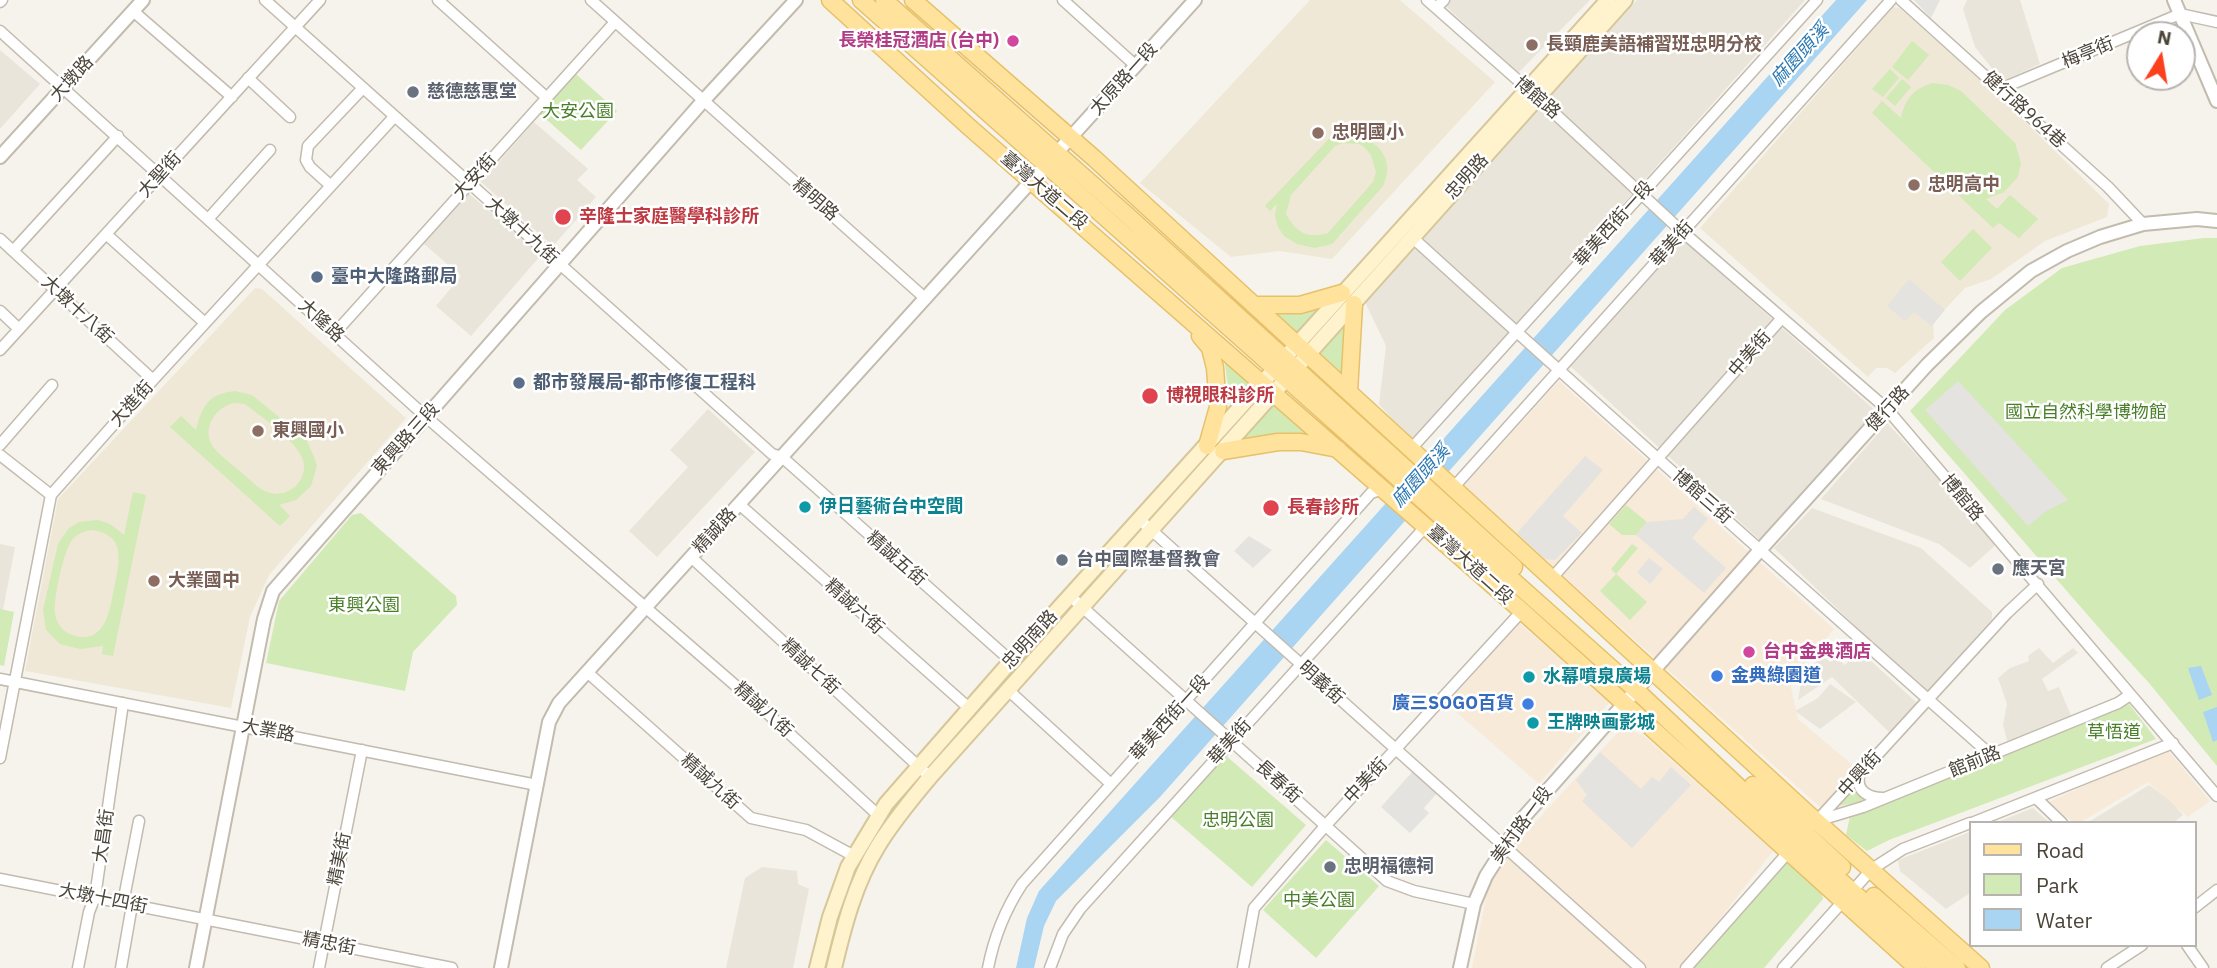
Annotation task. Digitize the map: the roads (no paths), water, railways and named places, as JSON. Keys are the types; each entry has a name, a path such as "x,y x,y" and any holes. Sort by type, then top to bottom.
{"main road":[{"name":"臺灣大道二段","path":"830,0 939,100 1177,306 1624,704 1797,842 1852,892 1957,968"},
{"name":"臺灣大道二段","path":"861,0 1052,159"},
{"name":"臺灣大道二段","path":"884,0 1052,159 1639,686 1797,842 1938,968"},
{"path":"913,0 1071,138 1981,968"},
{"name":"忠明路","path":"1348,299 1413,238 1608,0"},
{"name":"忠明路","path":"1302,349 1532,94 1625,0"},
{"path":"1254,305 1300,305 1348,299 1349,392"},
{"path":"1177,306 1210,348 1215,368 1218,407 1207,446"},
{"name":"忠明南路","path":"834,968 845,920 870,860 890,827 1007,689 1223,452 1268,388 1302,349"},
{"name":"忠明南路","path":"817,968 830,917 854,856 878,815 969,708 1139,519 1207,446 1268,388"},
{"path":"1223,452 1278,442 1301,442 1339,449"},
{"name":"臺灣大道二段","path":"1852,892 1917,968"}],"street":[{"name":"大墩路","path":"0,158 143,0"},
{"name":"大墩十九街","path":"265,0 772,454 782,457"},
{"name":"大聖街","path":"0,350 320,0"},
{"path":"438,0 547,98"},
{"name":"精明路","path":"591,0 926,299"},
{"name":"東興路三段","path":"196,968 264,619 273,591 425,416 561,266 703,101 796,0"},
{"name":"太原路一段","path":"1052,159 1195,0"},
{"name":"博館路","path":"1427,0 1440,4 1532,94 1680,230 1887,409 2217,796"},
{"name":"華美西街一段","path":"1411,449 1643,196 1817,0"},
{"name":"華美街","path":"1453,488 1680,230 1892,0"},
{"name":"健行路964巷","path":"1901,0 2108,187 2143,224"},
{"path":"2174,0 2217,101"},
{"path":"1070,2 1136,66"},
{"path":"133,11 232,96"},
{"path":"2180,14 2217,22"},
{"name":"梅亭街","path":"2000,89 2180,14"},
{"name":"大安街","path":"335,333 615,22"},
{"name":"大隆路","path":"0,31 161,174 425,416 645,607"},
{"path":"248,78 290,117"},
{"path":"331,186 310,167 306,160 307,146 363,88"},
{"name":"大進街","path":"51,495 394,117"},
{"path":"13,251 118,136"},
{"path":"209,218 270,150"},
{"name":"精誠路","path":"501,968 553,712 1052,159"},
{"name":"健行路","path":"1624,704 1927,365 1991,302 2024,276 2067,251 2108,234 2143,224 2197,219 2217,221"},
{"path":"106,234 205,323"},
{"name":"博館三街","path":"1413,238 1761,549 1821,607 1992,756"},
{"name":"大墩十八街","path":"0,239 153,380"},
{"path":"0,311 19,329"},
{"name":"中美街","path":"1552,578 1781,319"},
{"path":"0,445 52,385"},
{"path":"0,455 51,495 0,758"},
{"name":"精誠五街","path":"782,457 1011,661"},
{"name":"華美西街一段","path":"988,968 1006,909 1022,884 1258,627 1371,493 1383,489"},
{"name":"精誠六街","path":"739,504 969,708"},
{"name":"明義街","path":"1139,519 1640,968"},
{"name":"華美街","path":"1050,968 1063,934 1080,909 1229,738 1426,526"},
{"name":"精誠七街","path":"691,557 930,777"},
{"name":"中興街","path":"1686,968 1797,842 2007,613 2038,584"},
{"name":"長春街","path":"1070,596 1387,881 1414,891 1474,904"},
{"name":"精誠八街","path":"645,607 766,712 878,815"},
{"name":"中美街","path":"1243,968 1254,908 1326,825 1522,611"},
{"name":"精誠九街","path":"587,672 751,818 806,830 854,856"},
{"name":"大業路","path":"0,679 537,785"},
{"path":"1007,689 1111,784"},
{"name":"館前路","path":"1817,821 1992,756 2118,703 2130,695"},
{"name":"大昌街","path":"78,968 89,912 96,897 123,703"},
{"name":"美村路一段","path":"1460,968 1474,904 1486,876 1505,845 1544,792 1624,704"},
{"path":"1976,821 2173,743"},
{"name":"精美街","path":"319,968 362,750"},
{"path":"1859,776 1859,787 1865,794 1874,798 1887,797"},
{"path":"2036,799 2060,821"},
{"path":"121,968 139,821"},
{"path":"1783,968 1872,869 1903,849 1968,824"},
{"name":"大墩十四街","path":"0,878 205,919"},
{"path":"2196,906 2217,890"},
{"name":"精忠街","path":"205,919 452,968"},
{"path":"2107,968 2139,947"},
{"path":"2188,947 2203,968"}],"water":[{"name":"麻園頭溪","path":"1836,0 1867,0 1160,797 1056,901 1044,926 1034,968 1016,968 1027,918 1039,891"},
{"path":"2201,666 2212,695 2199,700 2188,668"},
{"path":"2217,707 2217,740 2213,742 2203,712"}],"place":[{"name":"長榮桂冠酒店 (台中)","path":"1013,41"},
{"name":"長頸鹿美語補習班忠明分校","path":"1532,45"},
{"name":"慈德慈惠堂","path":"413,92"},
{"name":"忠明國小","path":"1318,133"},
{"name":"忠明高中","path":"1914,185"},
{"name":"辛隆士家庭醫學科診所","path":"563,217"},
{"name":"臺中大隆路郵局","path":"317,277"},
{"name":"都市發展局-都市修復工程科","path":"519,383"},
{"name":"博視眼科診所","path":"1150,396"},
{"name":"東興國小","path":"258,431"},
{"name":"伊日藝術台中空間","path":"805,507"},
{"name":"長春診所","path":"1271,508"},
{"name":"台中國際基督教會","path":"1062,560"},
{"name":"應天宮","path":"1998,569"},
{"name":"大業國中","path":"154,581"},
{"name":"台中金典酒店","path":"1749,652"},
{"name":"金典綠園道","path":"1717,676"},
{"name":"水幕噴泉廣場","path":"1529,677"},
{"name":"廣三SOGO百貨","path":"1528,704"},
{"name":"王牌映画影城","path":"1533,723"},
{"name":"忠明福德祠","path":"1330,867"}],"park label":[{"name":"大安公園","path":"578,112"},
{"name":"國立自然科學博物館","path":"2086,413"},
{"name":"東興公園","path":"364,606"},
{"name":"草悟道","path":"2114,733"},
{"name":"忠明公園","path":"1238,821"},
{"name":"中美公園","path":"1319,901"}]}
